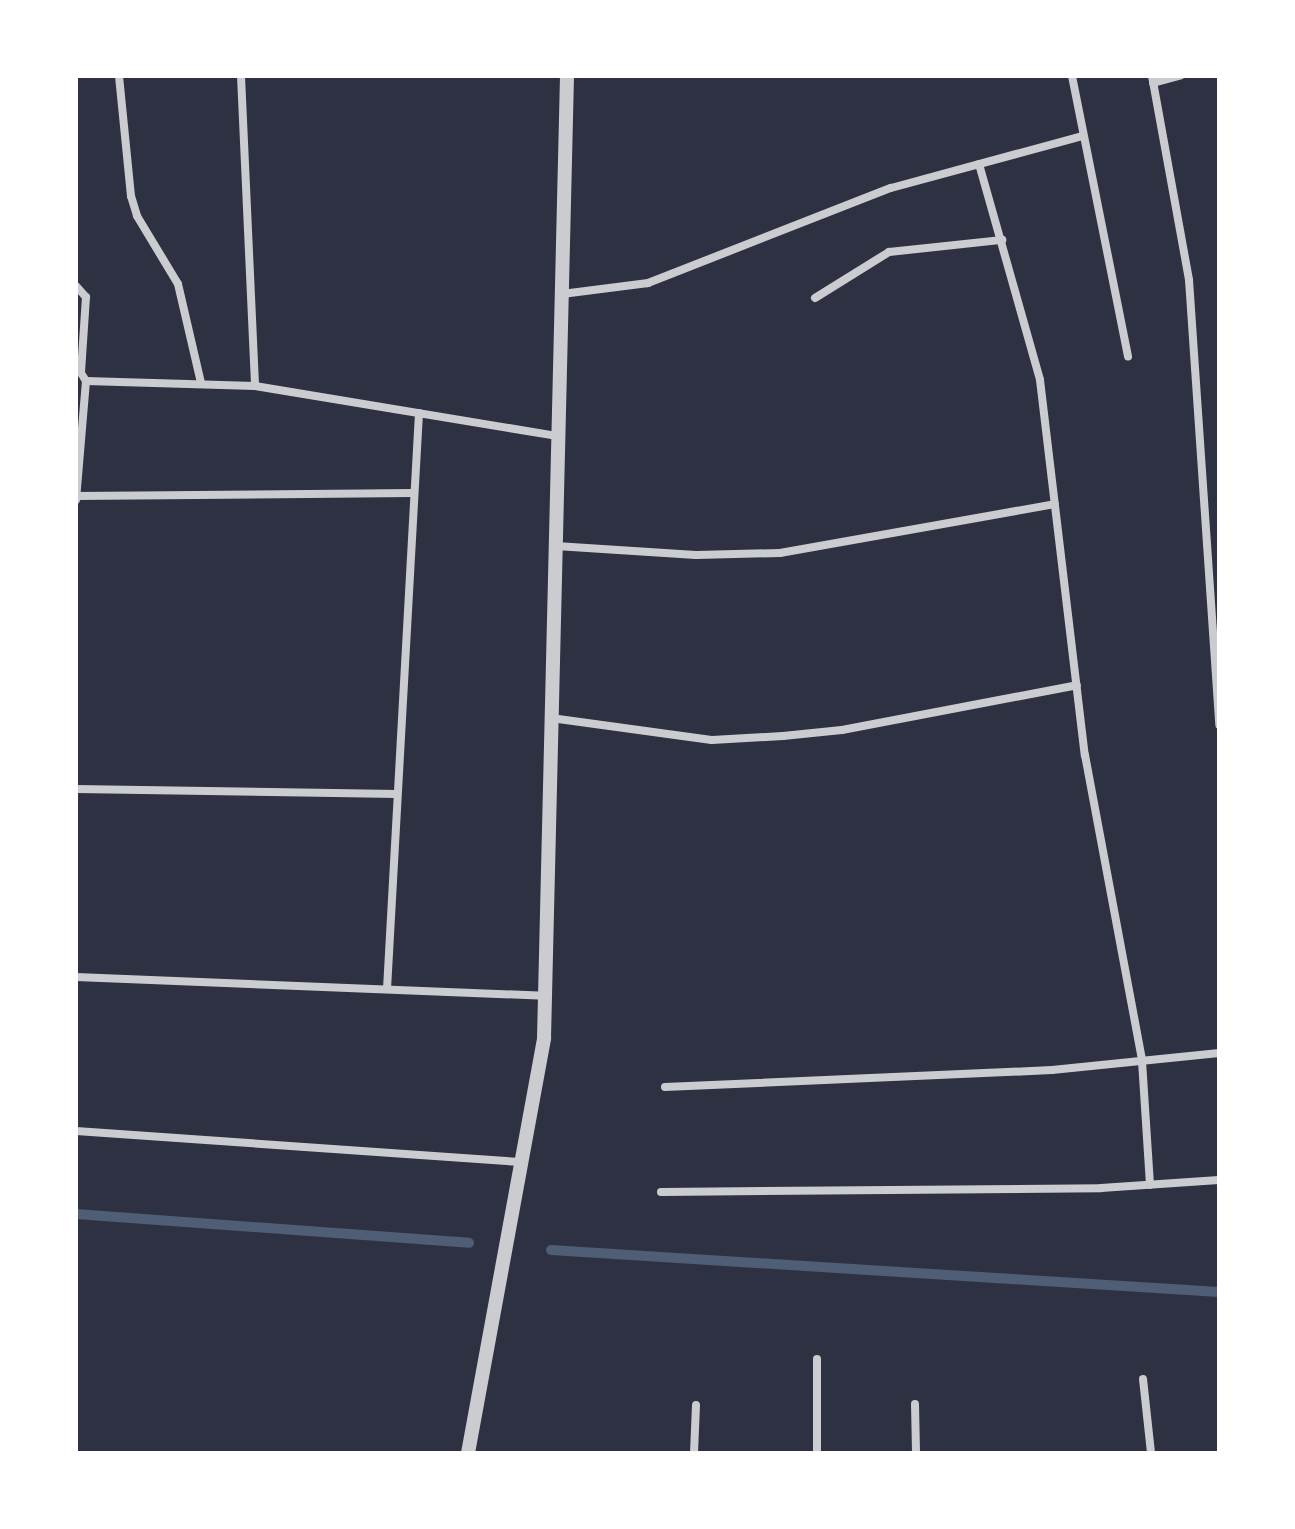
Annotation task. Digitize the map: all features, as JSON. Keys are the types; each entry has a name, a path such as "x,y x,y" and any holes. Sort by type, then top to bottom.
{"street":[{"path":"119,76 131,196 137,216 178,284 201,383"},
{"path":"241,76 255,386"},
{"path":"468,1453 544,1038 567,76"},
{"path":"1072,76 1128,356"},
{"path":"1180,76 1152,80 1189,280 1219,725"},
{"path":"562,294 679,273 828,211 979,164 1083,136"},
{"path":"979,164 1040,380 1077,685 1142,1061 1150,1185"},
{"path":"815,298 889,252 1002,240"},
{"path":"76,286 86,297 81,373 86,381 76,498 414,493"},
{"path":"86,381 255,386 558,436"},
{"path":"387,989 419,413"},
{"path":"556,546 696,555 780,553 1055,504"},
{"path":"551,718 712,740 783,736 842,730 1077,685"},
{"path":"76,789 397,794"},
{"path":"76,977 545,996"},
{"path":"665,1087 1052,1070 1219,1053"},
{"path":"76,1131 521,1162"},
{"path":"661,1192 1150,1185 1219,1180"},
{"path":"817,1359 817,1453"},
{"path":"1143,1379 1151,1453"},
{"path":"915,1404 916,1453"},
{"path":"694,1453 696,1405"}],"waterway":[{"path":"76,1214 469,1243"},
{"path":"551,1250 1219,1292"}]}
